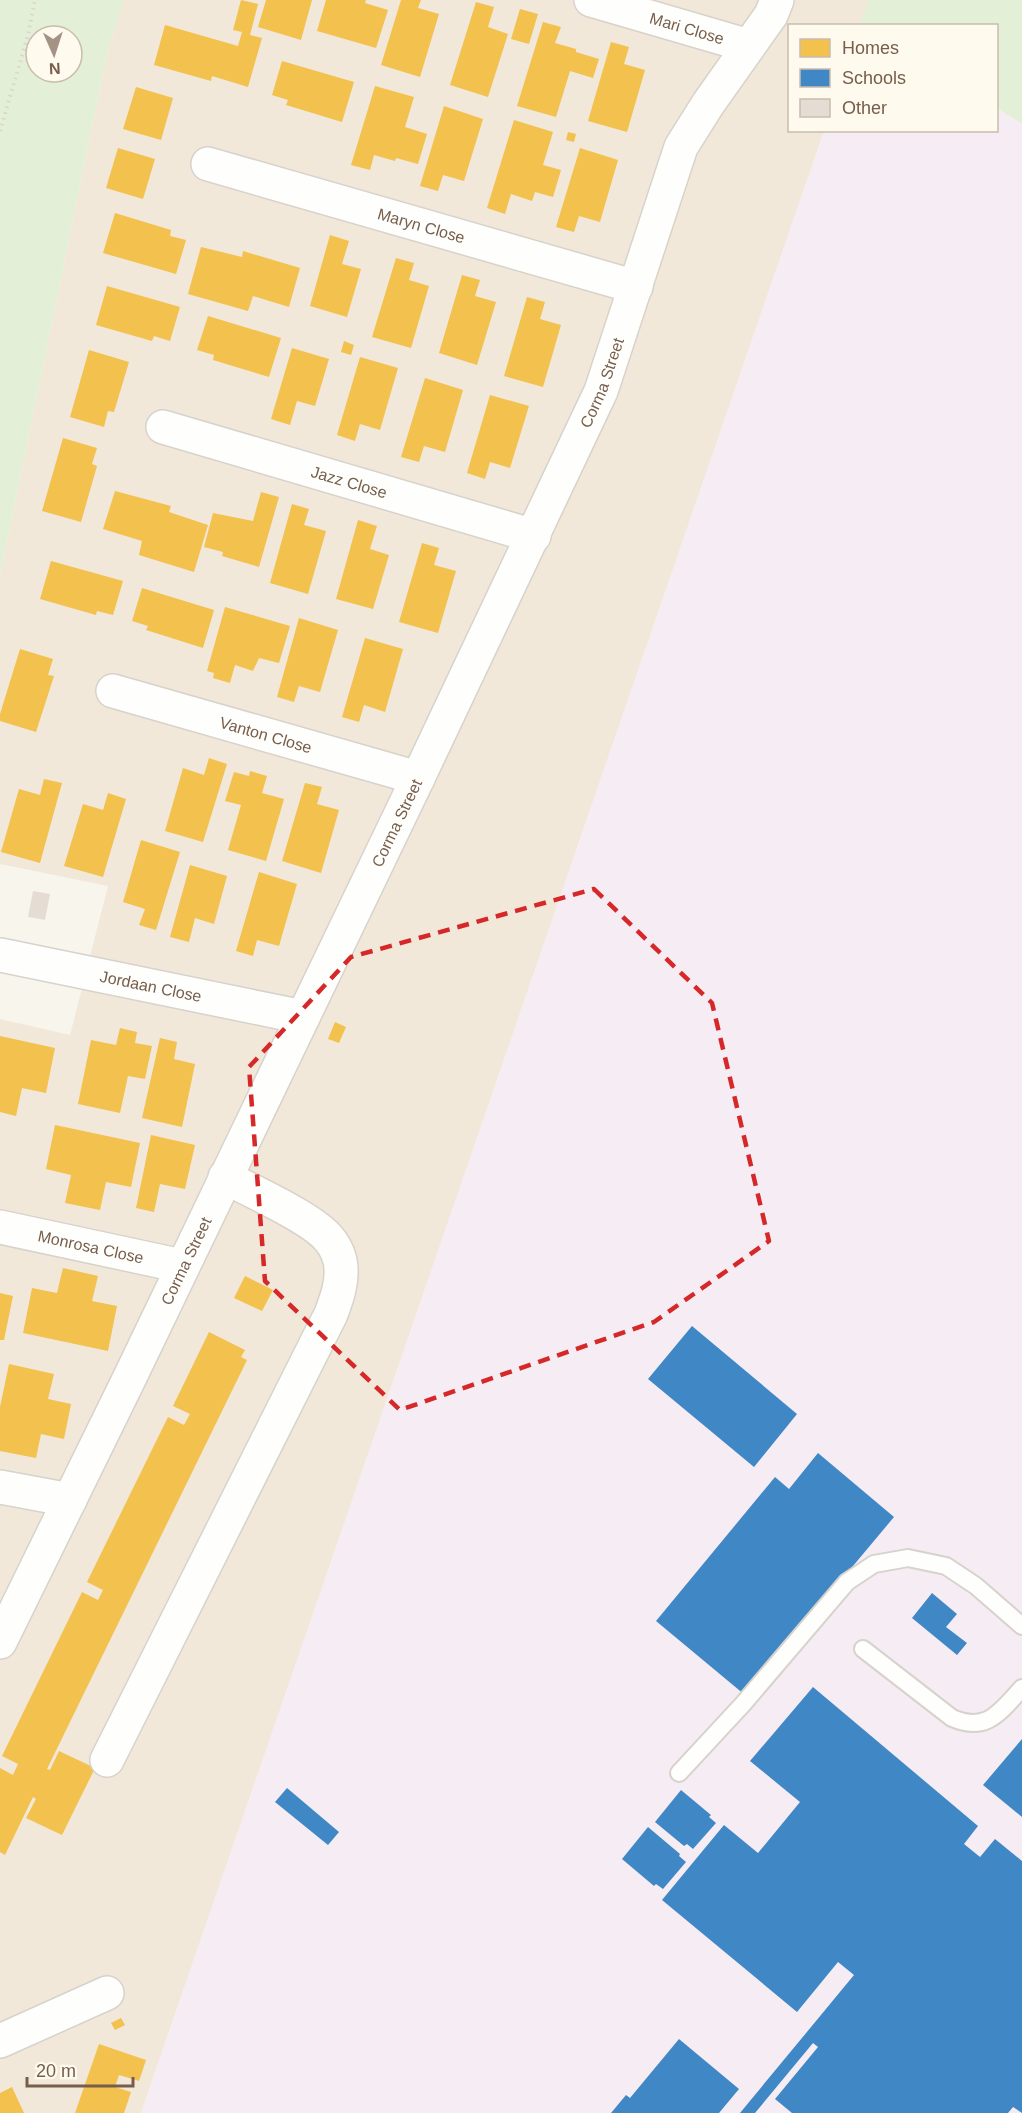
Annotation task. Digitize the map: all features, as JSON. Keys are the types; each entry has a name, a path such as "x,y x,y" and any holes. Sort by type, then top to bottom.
{"street":[{"name":"Mari Close","path":"591,0 749,46"},
{"name":"Corma Street","path":"0,1642 418,778 601,391 681,147 771,15 777,0"},
{"name":"Maryn Close","path":"208,164 636,287"},
{"name":"Jazz Close","path":"162,427 534,536"},
{"name":"Vanton Close","path":"113,691 418,778"},
{"name":"Jordaan Close","path":"0,955 303,1017"},
{"path":"107,1760 331,1314 339,1289 341,1268 339,1255 330,1239 315,1226 225,1177"},
{"name":"Monrosa Close","path":"0,1227 182,1266"},
{"path":"0,1487 70,1500"},
{"path":"0,2041 107,1993"}],"lane":[{"path":"679,1773 743,1704 847,1582 874,1564 908,1558 946,1566 976,1586 1022,1626"},
{"path":"863,1649 952,1718 964,1724 981,1724 1000,1712 1022,1689"}],"path":[{"path":"0,131 28,35 35,0"}],"highlighted area":[{"path":"594,889 712,1003 769,1241 654,1322 400,1410 265,1281 249,1067 351,957"}],"shaded area":[{"path":"124,0 869,0 860,24 788,24 788,132 824,132 141,2113 0,2113 0,1019 70,1035 108,886 0,864 0,576 107,53"},
{"path":"998,109 1022,124 1022,2113 141,2113 824,132 998,132"}],"green space":[{"path":"0,0 124,0 107,53 0,576"},
{"path":"869,0 1022,0 1022,124 998,109 998,24 860,24"}],"building: Homes":[{"path":"241,0 258,4 250,35 262,38 248,87 212,76 211,81 154,65 165,25 238,46 242,32 233,30"},
{"path":"266,0 312,0 301,40 258,27"},
{"path":"326,0 366,0 365,3 388,10 376,48 317,31"},
{"path":"401,0 421,0 418,8 439,14 420,77 381,65"},
{"path":"476,2 494,7 488,27 508,34 488,97 450,85"},
{"path":"520,9 538,14 529,44 511,39"},
{"path":"543,22 561,27 555,43 599,59 593,78 570,71 556,117 517,106"},
{"path":"611,42 629,47 624,64 645,70 627,132 588,121"},
{"path":"282,61 354,82 342,122 286,105 288,100 272,95"},
{"path":"375,86 414,97 405,127 427,134 418,164 374,155 370,170 351,165"},
{"path":"136,87 173,98 161,140 123,129"},
{"path":"444,106 483,119 464,181 443,175 438,191 420,186"},
{"path":"514,120 553,132 543,165 561,170 553,197 535,192 532,201 511,194 505,214 487,208"},
{"path":"568,132 576,134 574,142 566,140"},
{"path":"118,148 155,159 143,199 106,188"},
{"path":"580,148 618,160 600,222 579,216 574,232 556,227"},
{"path":"115,213 171,230 170,236 186,240 176,274 103,253"},
{"path":"330,235 349,241 342,264 361,269 347,317 310,306"},
{"path":"201,247 242,257 243,251 300,268 289,307 253,296 248,311 188,294"},
{"path":"396,258 414,263 409,280 429,286 411,348 372,337"},
{"path":"462,275 480,280 475,296 496,302 477,365 439,353"},
{"path":"107,286 180,307 170,341 154,336 152,341 96,325"},
{"path":"527,297 545,302 540,319 561,325 543,387 504,376"},
{"path":"208,316 281,338 269,377 213,360 214,355 197,350"},
{"path":"344,341 354,345 351,355 341,352"},
{"path":"292,348 329,359 315,406 297,401 290,425 271,419"},
{"path":"89,350 129,362 114,412 108,411 104,427 70,417"},
{"path":"360,357 398,368 380,430 360,424 355,441 337,435"},
{"path":"425,378 463,390 445,452 424,446 419,462 401,457"},
{"path":"490,395 529,406 510,468 490,462 485,479 467,473"},
{"path":"63,438 97,448 92,464 97,466 81,522 42,511"},
{"path":"115,491 171,506 169,512 208,525 194,572 139,555 142,541 103,529"},
{"path":"261,492 279,497 259,567 222,556 223,552 204,547 213,513 253,521"},
{"path":"292,504 309,509 304,525 326,531 308,594 270,583"},
{"path":"358,520 377,526 370,549 389,555 373,609 336,599"},
{"path":"422,543 439,548 434,565 456,571 438,633 399,622"},
{"path":"51,561 123,581 113,615 97,611 96,615 40,599"},
{"path":"142,588 214,610 203,648 146,630 148,626 132,621"},
{"path":"225,607 290,626 279,663 259,658 253,671 235,665 230,683 213,678 214,673 207,671"},
{"path":"299,618 338,630 320,692 299,686 294,702 277,697"},
{"path":"365,638 403,649 385,712 364,705 359,722 342,717"},
{"path":"20,649 53,659 48,675 54,676 36,732 0,721 0,714"},
{"path":"209,758 227,764 203,842 165,831 183,768 204,775"},
{"path":"250,771 267,776 262,793 284,799 266,861 228,850 241,805 225,801 234,772 249,776"},
{"path":"44,779 62,783 40,863 1,852 19,789 40,795"},
{"path":"305,783 322,787 317,804 339,810 321,873 282,861"},
{"path":"108,793 126,799 103,877 64,866 83,804 103,810"},
{"path":"141,840 180,852 156,930 139,925 145,909 123,902"},
{"path":"190,865 227,876 214,924 195,918 189,942 170,937"},
{"path":"259,872 297,884 279,946 257,940 253,956 236,951"},
{"path":"335,1022 346,1027 339,1043 328,1039"},
{"path":"120,1028 137,1032 135,1043 152,1046 145,1079 128,1076 120,1113 78,1104 91,1040 116,1045"},
{"path":"0,1036 55,1048 46,1093 22,1088 16,1116 0,1112"},
{"path":"160,1038 177,1042 174,1059 195,1064 182,1127 142,1118"},
{"path":"55,1125 140,1143 131,1187 106,1182 100,1210 65,1203 71,1175 46,1169"},
{"path":"151,1135 195,1145 185,1189 160,1184 154,1212 136,1208"},
{"path":"63,1268 98,1276 92,1301 117,1306 108,1351 23,1333 32,1288 57,1293"},
{"path":"245,1276 273,1290 262,1311 234,1298"},
{"path":"0,1293 13,1296 4,1340 0,1340"},
{"path":"209,1332 245,1350 241,1357 247,1360 47,1769 50,1770 59,1751 95,1768 62,1835 26,1818 36,1799 33,1797 5,1855 0,1852 0,1768 13,1775 18,1764 2,1756 82,1592 98,1600 103,1590 87,1582 168,1417 184,1425 190,1414 173,1406"},
{"path":"9,1364 54,1374 48,1399 71,1404 64,1439 41,1434 36,1458 0,1451 0,1407"},
{"path":"121,2018 125,2025 115,2030 111,2023"},
{"path":"99,2044 146,2060 139,2081 119,2075 115,2087 131,2092 124,2113 75,2113"},
{"path":"12,2087 24,2113 0,2113 0,2093"}],"building: Schools":[{"path":"692,1326 797,1414 754,1467 648,1379"},
{"path":"818,1453 894,1517 745,1695 656,1621 775,1477 789,1489"},
{"path":"932,1593 957,1614 946,1627 967,1643 957,1655 912,1618"},
{"path":"813,1687 978,1826 964,1844 980,1857 995,1839 1022,1861 1022,2113 1013,2107 1008,2113 792,2113 775,2099 818,2047 813,2043 755,2113 740,2113 854,1975 838,1962 797,2012 662,1900 724,1825 758,1853 800,1802 750,1761"},
{"path":"1022,1739 1022,1817 983,1785"},
{"path":"287,1788 339,1832 328,1845 275,1802"},
{"path":"681,1790 711,1815 709,1817 716,1823 693,1849 687,1844 684,1846 655,1822"},
{"path":"648,1827 680,1854 679,1856 686,1862 663,1889 656,1884 654,1886 622,1859"},
{"path":"679,2039 739,2089 719,2113 611,2113 626,2095 630,2098"}],"building: Other":[{"path":"33,891 50,894 45,920 28,917"}]}
